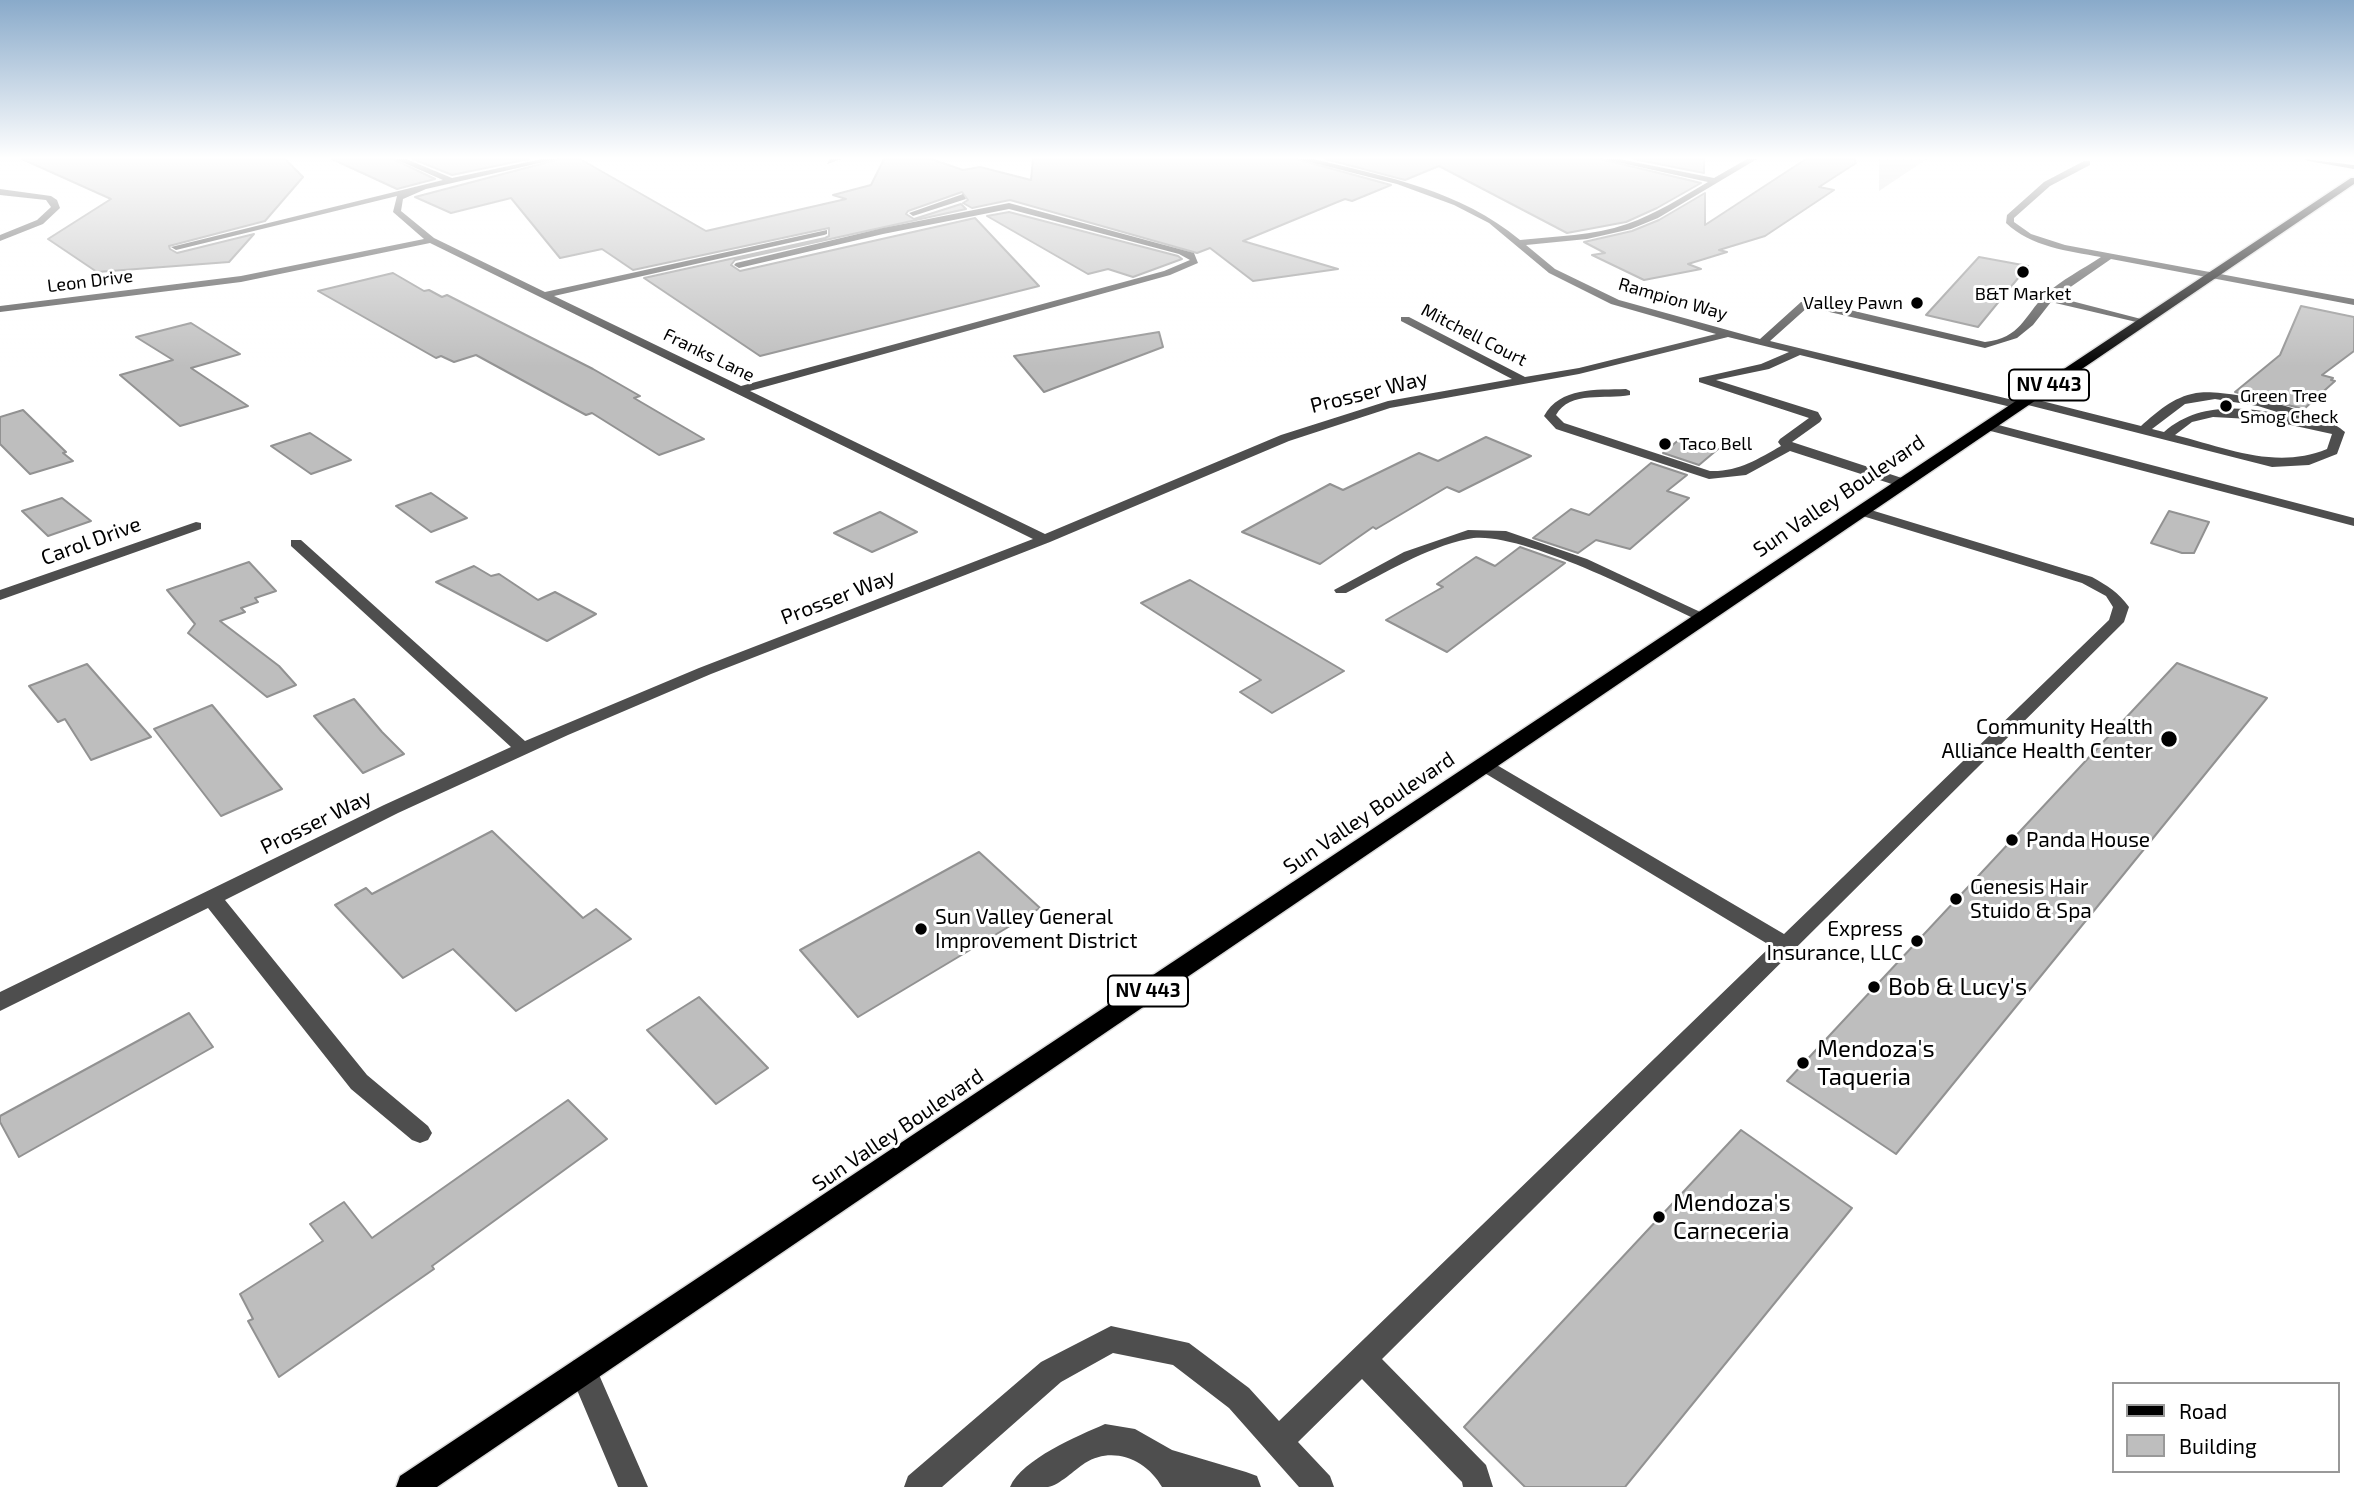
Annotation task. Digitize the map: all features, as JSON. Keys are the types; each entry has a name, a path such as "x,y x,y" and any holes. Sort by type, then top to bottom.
{"main road":[{"name":"Sun Valley Boulevard","path":"411,1487 2281,228"}],"street":[{"path":"0,238 24,228"},
{"path":"176,247 253,228"},
{"name":"Franks Lane","path":"417,228 431,240 1045,539"},
{"path":"739,265 897,228"},
{"path":"741,390 1167,273 1195,261 1191,255 1182,252 1093,228"},
{"name":"Rampion Way","path":"1499,228 1552,271 1596,295 1728,334 1798,351 2272,463 2309,461 2333,452 2339,432"},
{"path":"1518,243 1587,236 1626,228"},
{"path":"2015,228 2043,242 2354,302"},
{"path":"545,295 837,229"},
{"name":"Leon Drive","path":"0,309 241,279 310,267 431,240"},
{"path":"1763,342 1805,304 1812,303 1985,345 1997,345 2033,320 2048,298 2109,256"},
{"path":"2048,298 2141,323"},
{"name":"Mitchell Court","path":"1405,319 1526,382"},
{"name":"Prosser Way","path":"0,1002 522,748 705,671 1045,539 1237,457 1322,424 1388,405 1526,382 1728,334"},
{"path":"1798,351 1783,362 1703,380 1814,415 1816,419 1784,442 1789,446 1903,483"},
{"path":"1626,393 1563,400 1552,408 1550,416 1560,426 1709,475 1728,477 1742,473 1789,446"},
{"path":"2143,432 2183,399 2205,396 2245,400 2281,409 2318,421 2339,432"},
{"path":"2165,437 2185,421 2198,415 2226,414 2271,416 2339,432"},
{"path":"1987,426 2354,522"},
{"path":"1278,1442 2116,622 2121,607 2111,593 2087,580 1861,511"},
{"name":"Carol Drive","path":"0,595 196,526"},
{"path":"1341,590 1409,555 1468,534 1506,535 1582,562 1703,617"},
{"path":"296,543 522,748"},
{"path":"1484,765 1785,944"},
{"path":"211,897 359,1082 420,1133"},
{"path":"919,1487 1051,1372 1111,1339 1179,1353 1239,1398 1319,1487"},
{"path":"1363,1360 1476,1475 1478,1487"},
{"path":"583,1371 633,1487"},
{"path":"1025,1487 1077,1451 1105,1439 1135,1444 1172,1475 1246,1487"}],"building":[{"path":"65,228 237,228 169,246 177,253 254,234 229,262 97,272 48,239"},
{"path":"536,228 701,228 706,231 717,228 827,228 633,270 602,249 560,258"},
{"path":"829,228 878,228 735,260 731,265 740,271 929,228 985,228 1039,286 760,356 644,278 829,236"},
{"path":"1009,228 1072,228 1182,259 1133,277 1108,269 1088,274"},
{"path":"1110,228 1274,228 1243,241 1338,269 1253,281 1210,248 1197,253"},
{"path":"1558,228 1592,228 1567,233"},
{"path":"1638,228 1776,228 1765,236 1719,250 1727,252 1688,264 1701,269 1644,280 1592,255 1605,253 1584,242"},
{"path":"1979,257 2028,266 1978,327 1926,315"},
{"path":"393,273 424,291 429,290 442,297 447,295 593,369 640,396 634,398 704,439 659,455 592,413 586,415 476,355 454,362 441,356 436,358 318,291"},
{"path":"2301,306 2354,317 2354,351 2322,375 2335,381 2304,409 2235,392 2280,355"},
{"path":"191,323 240,354 191,368 248,406 180,426 120,375 173,360 136,337"},
{"path":"1159,332 1163,347 1044,392 1014,356"},
{"path":"23,410 73,461 30,474 0,444 0,417"},
{"path":"310,433 351,460 311,474 271,446"},
{"path":"1486,437 1531,456 1459,492 1447,487 1376,529 1373,527 1320,564 1242,532 1330,484 1343,490 1419,453 1438,461"},
{"path":"1681,438 1718,449 1699,465 1663,453"},
{"path":"1651,463 1687,475 1667,491 1689,498 1630,549 1596,540 1578,553 1533,538 1571,509 1589,515"},
{"path":"431,493 467,518 431,532 396,506"},
{"path":"62,498 91,521 48,536 22,511"},
{"path":"2169,511 2209,522 2194,553 2182,553 2151,543"},
{"path":"880,512 917,532 872,552 834,533"},
{"path":"1520,547 1565,563 1447,652 1386,620 1443,587 1437,584 1476,557 1495,566"},
{"path":"249,562 276,591 255,598 258,602 241,608 245,612 220,621 279,666 296,685 267,697 188,633 195,624 167,590"},
{"path":"474,566 491,576 499,574 538,600 555,592 596,614 547,641 436,582"},
{"path":"1190,580 1344,671 1272,713 1240,692 1261,680 1141,603"},
{"path":"2177,663 2267,698 1896,1154 1787,1081"},
{"path":"87,664 151,737 91,760 65,719 58,722 29,686"},
{"path":"354,699 404,754 363,773 314,716"},
{"path":"212,705 282,789 221,816 154,729"},
{"path":"492,831 583,918 596,909 631,939 516,1011 453,949 403,978 335,905 366,888 372,894"},
{"name":"Sun Valley General Improvement District","path":"979,852 1040,908 858,1017 800,950"},
{"path":"699,997 768,1068 716,1104 647,1030"},
{"path":"189,1013 213,1047 19,1157 0,1122 0,1116"},
{"path":"568,1100 607,1139 432,1266 434,1269 279,1377 248,1321 253,1319 240,1294 323,1241 310,1224 344,1202 372,1238"},
{"path":"1741,1130 1852,1208 1625,1487 1525,1487 1464,1427"}],"place":[{"name":"B&T Market","path":"2023,272"},
{"name":"Valley Pawn","path":"1917,303"},
{"name":"Green Tree Smog Check","path":"2226,406"},
{"name":"Taco Bell","path":"1665,444"},
{"name":"Community Health Alliance Health Center","path":"2169,739"},
{"name":"Panda House","path":"2012,840"},
{"name":"Genesis Hair Stuido & Spa","path":"1956,899"},
{"name":"Sun Valley General Improvement District","path":"921,929"},
{"name":"Express Insurance, LLC","path":"1917,941"},
{"name":"Bob & Lucy's","path":"1874,987"},
{"name":"Mendoza's Taqueria","path":"1803,1063"},
{"name":"Mendoza's Carneceria","path":"1659,1217"}]}
